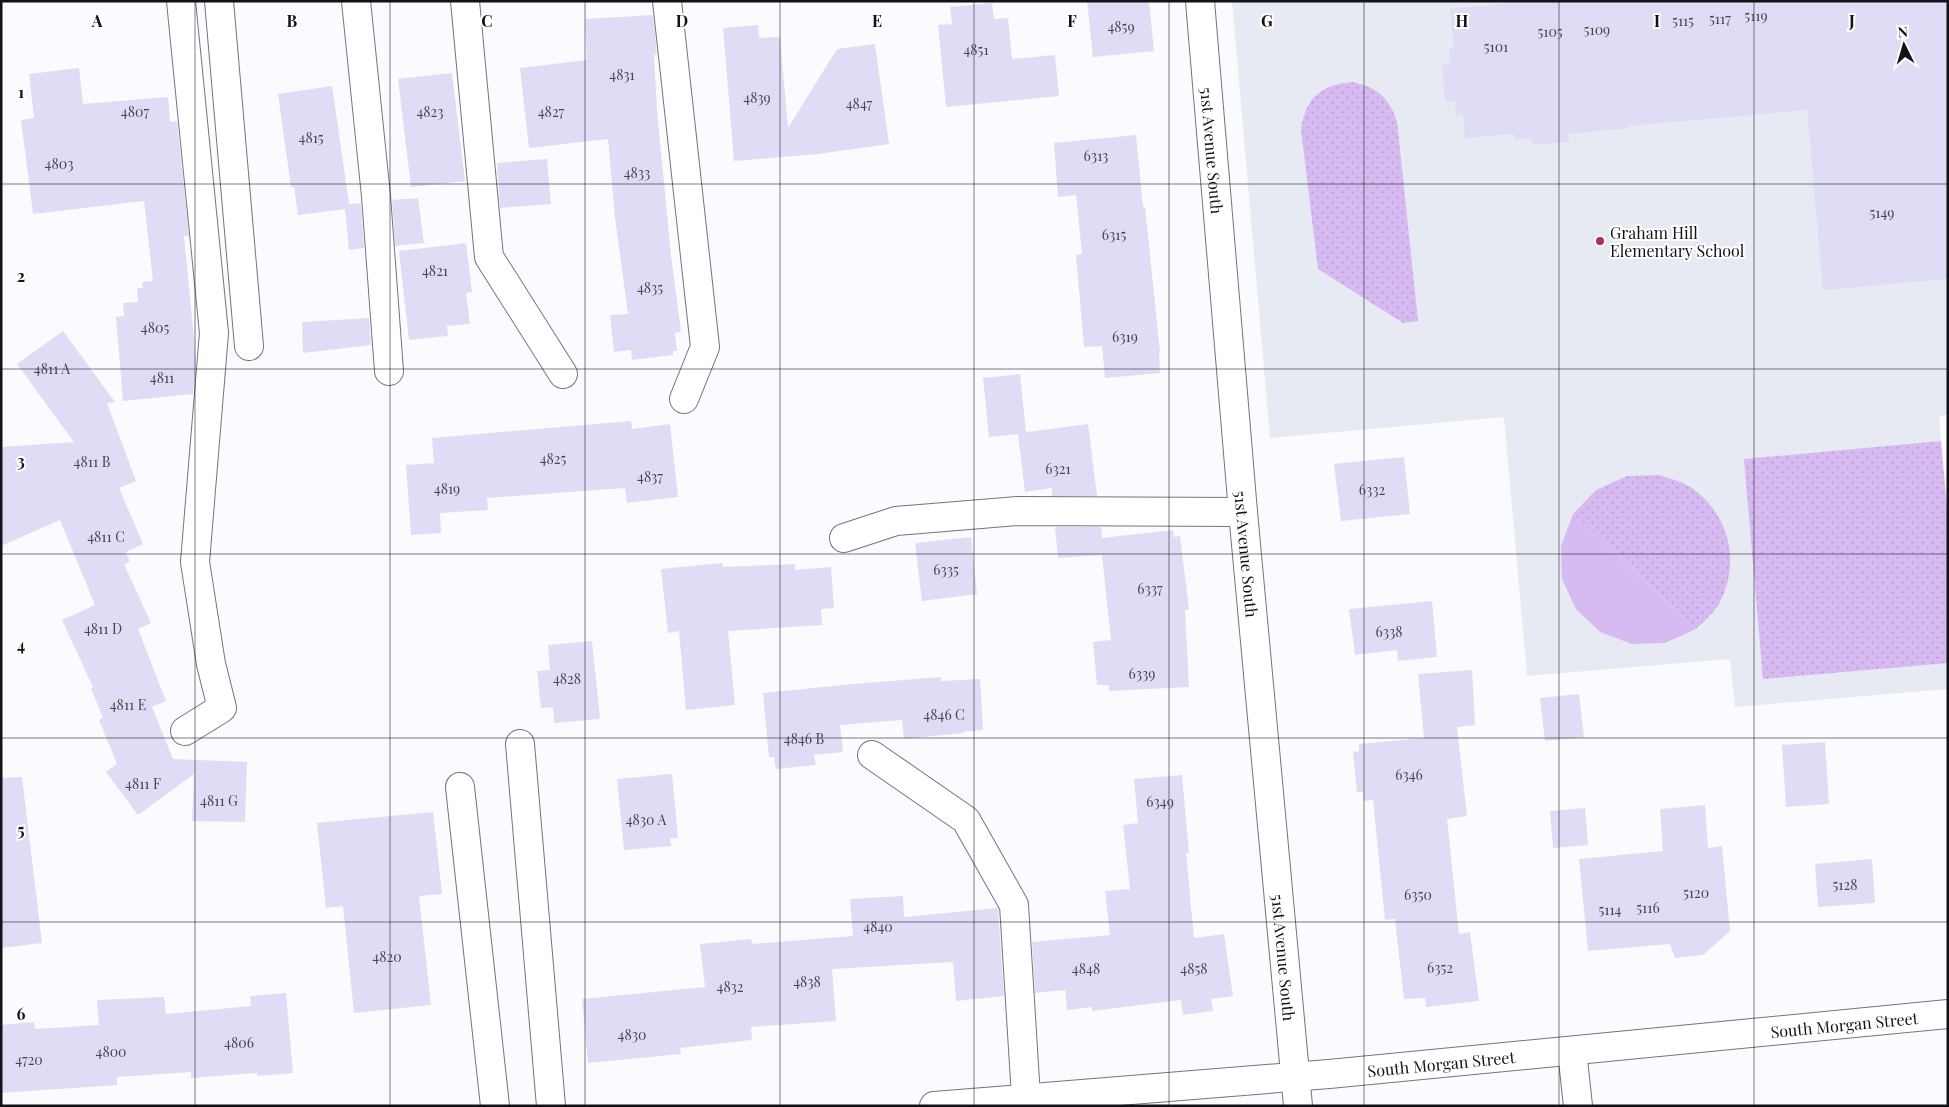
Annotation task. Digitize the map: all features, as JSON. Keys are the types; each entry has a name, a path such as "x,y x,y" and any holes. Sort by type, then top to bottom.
{"street":[{"path":"181,1 214,333 195,562 212,664 222,708 185,731"},
{"path":"219,1 249,346"},
{"path":"356,1 376,196 389,371"},
{"path":"465,1 489,257 563,374"},
{"path":"667,1 705,347 684,399"},
{"name":"51st Avenue South","path":"1200,1 1243,512 1298,1106"},
{"path":"844,538 896,521 1018,511 1243,512"},
{"path":"520,744 551,1106"},
{"path":"872,756 966,820 1014,905 1026,1097"},
{"path":"460,787 496,1106"},
{"name":"South Morgan Street","path":"934,1106 1026,1097 1296,1077 1948,1014"},
{"path":"1572,1051 1578,1106"}],"shaded area":[{"name":"Graham Hill Elementary School","path":"1232,1 1948,1 1948,415 1939,416 1948,520 1948,689 1735,707 1730,659 1527,676 1504,417 1270,438"},
{"path":"1353,82 1369,87 1381,95 1390,106 1397,121 1418,321 1403,323 1318,269 1301,129 1303,118 1311,101 1317,95 1332,86"},
{"path":"1941,441 1948,520 1948,663 1763,679 1744,459"},
{"path":"1660,475 1689,486 1705,499 1723,526 1728,541 1730,556 1726,588 1717,607 1696,629 1573,514 1596,490 1627,476"},
{"path":"1573,514 1696,629 1665,643 1632,644 1600,632 1576,609 1562,579 1561,546"}],"building":[{"path":"1087,1 1149,1 1154,51 1093,57"},
{"path":"1502,1 1948,1 1948,279 1823,290 1807,110 1629,126 1629,128 1568,134 1569,142 1532,145 1531,138 1515,140 1514,134 1465,138 1463,115 1456,116 1455,101 1445,102 1442,65 1450,64 1449,49 1454,49 1450,9 1502,4"},
{"path":"992,3 994,19 1008,18 1012,59 1055,55 1059,96 946,107 938,25 952,24 950,7"},
{"path":"653,15 657,55 654,55 657,111 671,255 681,332 675,333 677,351 673,351 673,355 632,360 631,350 614,352 610,315 628,314 615,218 608,139 529,148 520,68 587,60 585,19"},
{"path":"758,25 759,38 780,37 788,128 837,49 875,44 889,144 818,154 734,161 723,28"},
{"path":"79,68 83,104 168,97 170,122 177,121 189,236 184,236 196,359 193,394 123,401 116,317 124,316 123,303 138,302 137,288 143,288 142,282 153,281 144,201 33,214 21,120 34,118 29,74"},
{"path":"452,73 465,181 411,187 398,79"},
{"path":"332,86 349,204 361,203 364,248 349,250 345,209 298,215 294,187 291,187 278,94"},
{"path":"1136,135 1160,352 1160,373 1105,378 1102,346 1084,347 1076,255 1082,254 1076,195 1058,197 1054,143"},
{"path":"547,159 551,204 500,208 497,163"},
{"path":"418,198 424,243 395,246 392,200"},
{"path":"466,243 472,292 466,293 470,324 447,326 448,336 409,340 399,251"},
{"path":"369,318 371,345 303,353 302,322"},
{"path":"63,331 115,402 107,403 136,481 119,488 143,544 126,552 130,562 124,564 151,623 138,629 166,701 152,707 173,759 247,762 245,822 192,821 194,774 138,815 106,772 117,764 99,720 103,718 91,688 93,687 62,620 95,605 60,520 1,546 1,447 74,442 17,364"},
{"path":"1020,374 1026,432 1088,424 1097,496 1052,496 1052,488 1025,492 1018,434 989,437 983,378"},
{"path":"631,421 632,429 670,424 678,497 627,503 625,488 487,498 488,510 440,513 441,533 411,535 406,465 434,463 432,438"},
{"path":"1404,457 1410,514 1341,521 1334,464"},
{"path":"1055,527 1101,527 1102,538 1173,530 1174,537 1180,536 1189,609 1185,610 1189,687 1109,691 1109,685 1097,685 1093,642 1111,640 1102,555 1058,558"},
{"path":"971,537 977,594 922,601 915,543"},
{"path":"722,563 723,567 795,564 795,570 831,567 834,608 821,609 822,625 728,631 735,705 686,710 679,631 668,633 661,569"},
{"path":"1432,601 1437,657 1398,661 1397,650 1355,655 1349,609"},
{"path":"592,641 600,719 554,723 553,707 541,708 537,671 550,670 548,645"},
{"path":"1472,670 1475,725 1457,727 1467,816 1447,819 1459,934 1470,932 1479,1001 1426,1007 1425,998 1404,999 1395,919 1385,920 1373,800 1364,801 1363,792 1357,792 1353,752 1359,751 1359,744 1424,738 1418,674"},
{"path":"941,677 941,681 980,679 983,730 904,739 902,720 840,725 843,752 814,755 816,765 776,769 774,757 769,757 763,693"},
{"path":"1579,694 1584,737 1545,741 1540,698"},
{"path":"1825,742 1829,804 1786,807 1782,745"},
{"path":"672,774 678,838 670,838 671,846 624,850 617,779"},
{"path":"1182,775 1189,853 1186,853 1194,938 1224,934 1233,996 1211,999 1213,1011 1183,1015 1181,1000 1092,1011 1092,1007 1067,1010 1065,990 1035,993 1032,942 1110,935 1105,891 1130,889 1123,825 1138,823 1134,779"},
{"path":"22,777 42,943 1,948 1,778"},
{"path":"1705,805 1708,848 1722,846 1730,931 1703,955 1675,958 1670,944 1588,951 1579,859 1663,851 1660,809"},
{"path":"1585,808 1588,845 1553,848 1550,811"},
{"path":"433,812 442,894 419,896 431,1005 354,1013 343,906 326,908 317,823"},
{"path":"1872,859 1875,903 1818,907 1815,864"},
{"path":"903,896 904,917 998,908 1004,996 956,1001 953,962 832,969 836,1021 751,1027 752,1040 680,1048 681,1054 588,1063 582,999 705,987 700,944 751,939 752,944 853,936 850,899"},
{"path":"286,993 293,1073 257,1076 257,1073 191,1078 191,1072 117,1077 117,1085 1,1093 1,1025 34,1022 35,1029 99,1025 97,1000 164,997 166,1014 251,1006 250,996"}],"place":[{"name":"Graham Hill Elementary School","path":"1600,241"}]}
